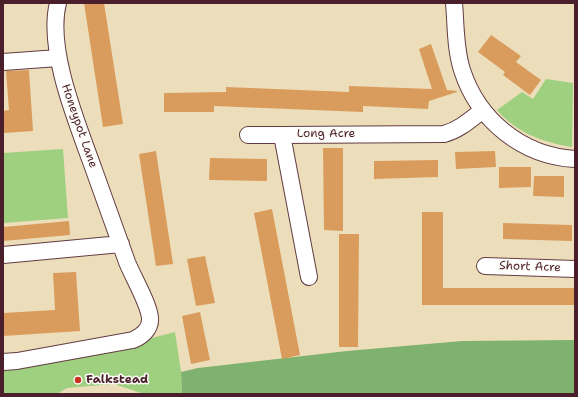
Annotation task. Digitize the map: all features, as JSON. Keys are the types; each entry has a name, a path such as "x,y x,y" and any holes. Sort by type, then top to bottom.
{"street":[{"name":"Honeypot Lane","path":"3,362 17,361 133,340 144,334 150,325 149,313 127,263 81,132 58,58 56,27 58,3"},
{"path":"454,3 456,33 462,69 471,91 482,110 495,124 520,144 553,156 575,159"},
{"path":"3,62 58,58"},
{"name":"Long Acre","path":"309,277 282,135 444,134 453,132 482,110"},
{"path":"248,135 282,135"},
{"path":"3,255 121,244"},
{"name":"Short Acre","path":"485,266 575,269"}],"green space":[{"path":"546,79 573,83 572,147 550,142 531,135 513,125 497,110 522,92 533,99"},
{"path":"63,149 68,218 3,223 3,153"},
{"path":"175,332 181,372 182,394 144,394 114,384 67,388 57,394 3,394 3,364 140,341"},
{"path":"575,340 575,394 182,394 181,372 198,368 347,351 462,341"}],"building":[{"path":"84,3 104,3 123,124 103,127"},
{"path":"491,35 521,56 516,62 541,80 530,95 503,75 505,72 478,52"},
{"path":"431,44 447,90 457,92 429,101 428,109 363,106 363,112 214,106 214,112 164,112 164,93 226,92 226,87 349,92 349,86 432,89 419,49"},
{"path":"29,70 33,131 3,133 3,111 9,110 6,71"},
{"path":"323,148 343,148 343,231 324,230"},
{"path":"156,151 173,264 156,266 139,154"},
{"path":"495,151 496,167 456,169 455,152"},
{"path":"210,158 267,159 267,181 209,180"},
{"path":"438,160 438,177 374,179 374,161"},
{"path":"499,167 531,167 531,187 499,188"},
{"path":"534,176 564,176 564,197 533,196"},
{"path":"272,209 300,355 282,359 254,213"},
{"path":"422,212 443,212 443,288 575,288 575,305 422,305"},
{"path":"69,221 70,235 3,241 3,227"},
{"path":"503,223 572,225 572,241 503,239"},
{"path":"339,234 359,234 358,347 339,347"},
{"path":"205,256 215,303 196,306 187,259"},
{"path":"76,272 80,331 3,336 3,313 55,310 53,273"},
{"path":"200,312 210,360 191,364 182,316"}],"place":[{"name":"Falkstead","path":"78,380"}]}
